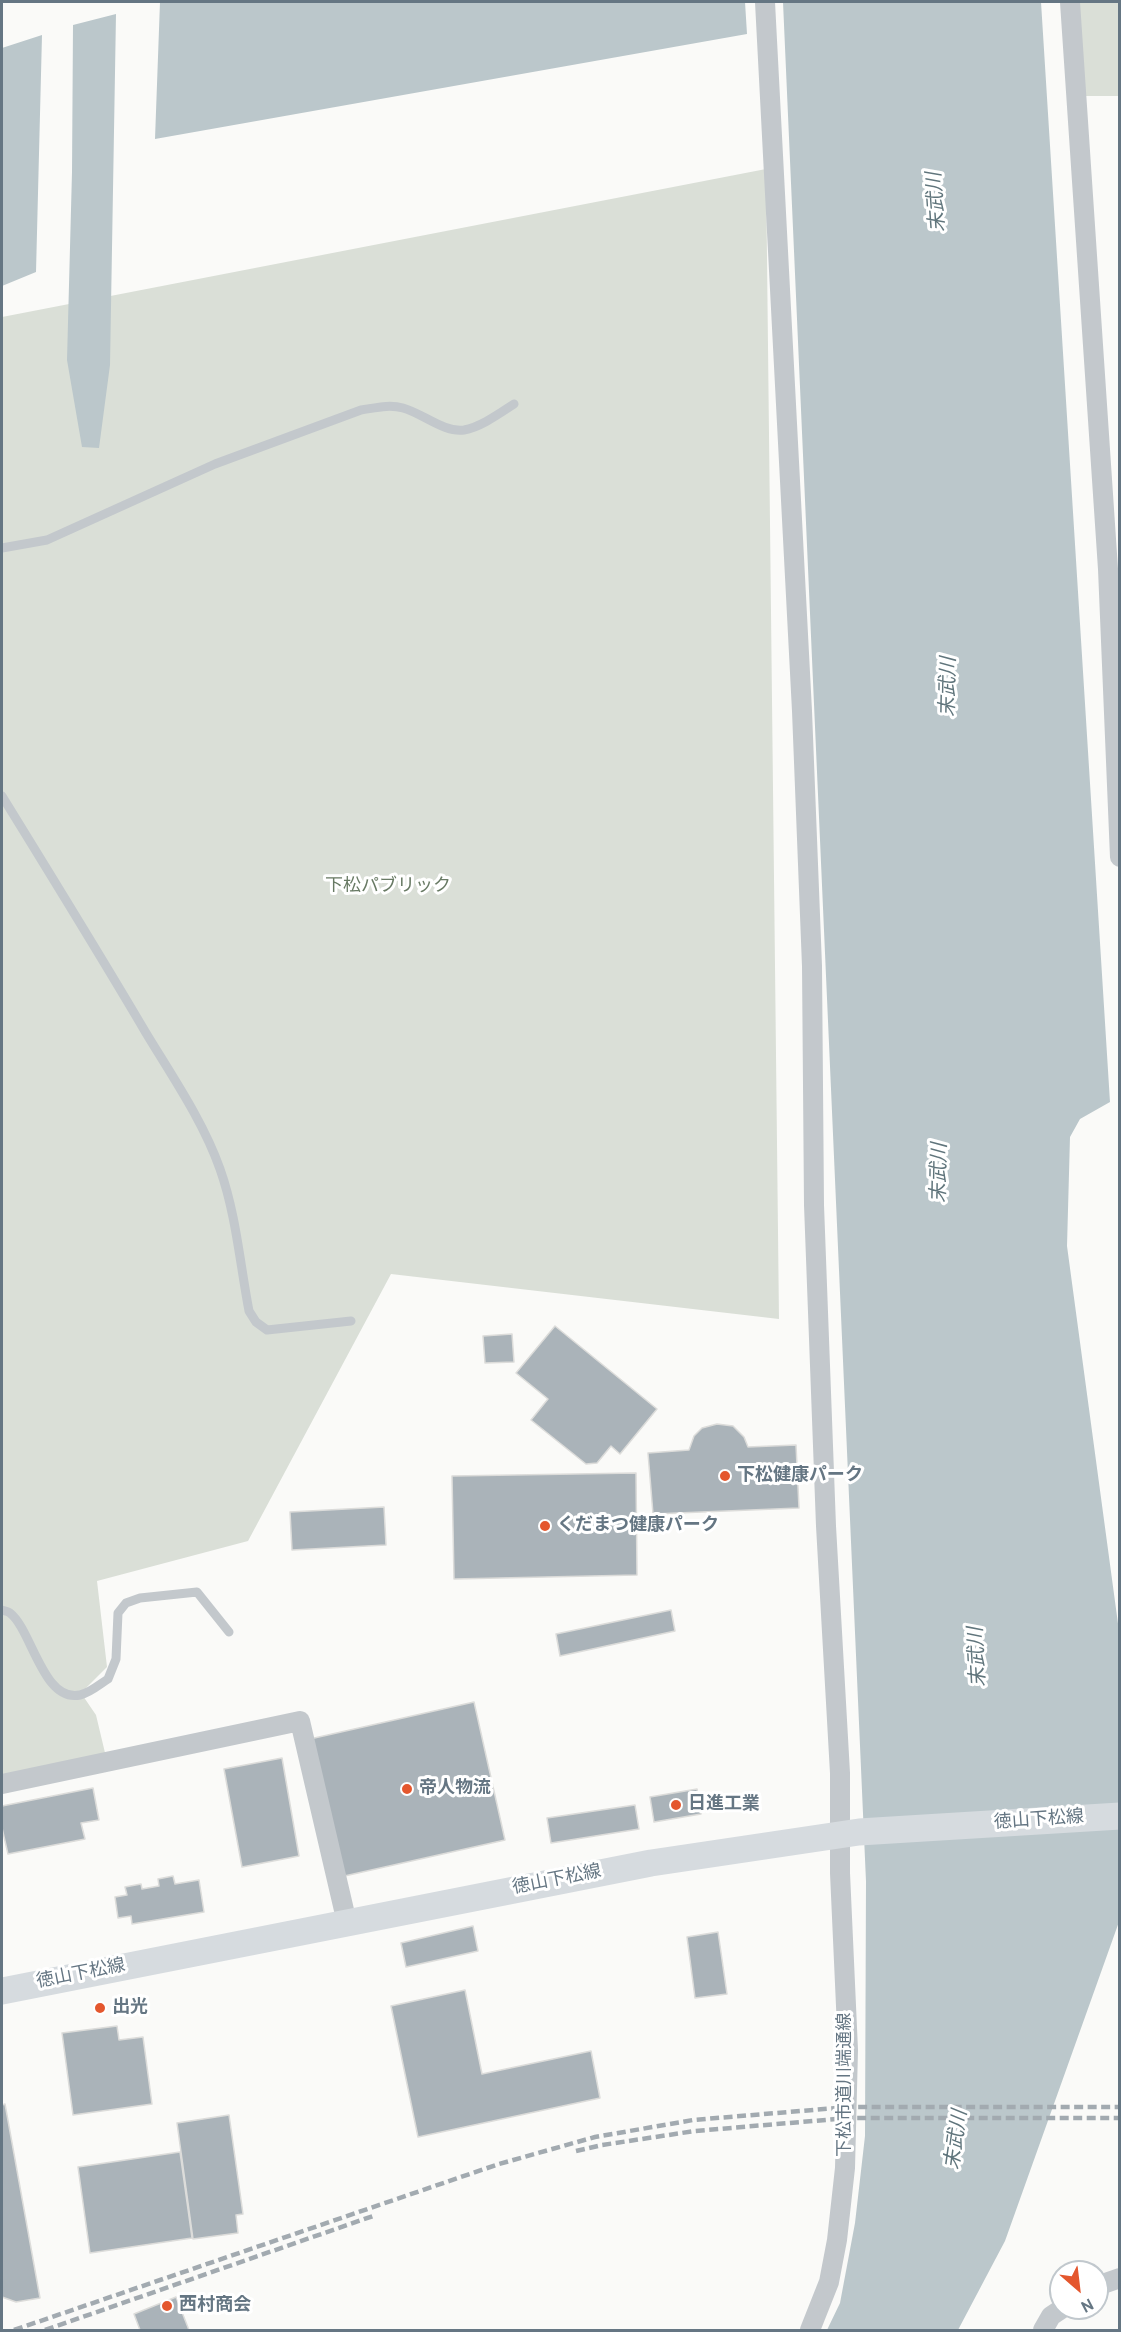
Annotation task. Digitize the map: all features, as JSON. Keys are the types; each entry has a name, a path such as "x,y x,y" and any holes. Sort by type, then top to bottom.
{"main road":[{"name":"徳山下松線","path":"2,1991 651,1863 850,1833 1119,1816"}],"street":[{"name":"下松市道川端通線","path":"765,2 813,966 814,1205 826,1526 840,1773 850,1833 840,1873 848,2050 845,2169 830,2282 810,2331"},
{"path":"1070,2 1107,546 1117,748 1119,857"},
{"path":"2,1785 300,1721 346,1923"}],"lane":[{"path":"2,549 47,540 215,464 361,410 386,406 401,407 448,428 464,430 497,415 514,404"},
{"path":"2,796 112,975 184,1096 206,1138 220,1169 249,1311 256,1323 267,1330 351,1321"},
{"path":"2,1610 10,1613 15,1620 53,1686 67,1694 78,1695 108,1679 116,1659 118,1613 126,1603 140,1598 194,1591 229,1632"}],"green space":[{"path":"1069,2 1119,2 1119,96 1076,96"},
{"name":"下松パブリック","path":"766,169 779,1319 391,1274 248,1541 97,1581 107,1667 81,1693 96,1715 106,1757 2,1778 2,317"}],"water":[{"path":"160,2 745,2 747,34 155,139"},
{"name":"末武川","path":"783,2 1041,2 1110,1102 1080,1119 1070,1137 1067,1246 1119,1631 1120,1919 1005,2241 958,2330 827,2330 840,2303 855,2223 865,2136 866,1881"},
{"path":"116,14 110,365 99,448 82,447 67,360 73,25"},
{"path":"42,35 36,272 2,286 2,48"}],"building":[{"path":"555,1326 657,1409 620,1454 611,1446 597,1463 586,1464 531,1420 548,1399 516,1373"},
{"path":"512,1334 514,1362 485,1363 483,1336"},
{"path":"717,1424 733,1426 744,1437 748,1447 796,1445 799,1508 653,1514 648,1453 689,1450 694,1436 702,1428"},
{"name":"くだまつ健康パーク","path":"636,1473 637,1575 454,1579 452,1476"},
{"path":"384,1507 386,1545 292,1550 290,1512"},
{"path":"671,1610 675,1631 560,1656 556,1634"},
{"name":"帝人物流","path":"474,1702 505,1840 340,1877 310,1739"},
{"path":"282,1758 299,1856 242,1867 224,1769"},
{"path":"93,1788 99,1820 81,1823 85,1839 8,1854 2,1828 2,1806"},
{"name":"日進工業","path":"697,1789 701,1814 654,1822 650,1797"},
{"path":"635,1805 639,1829 551,1843 547,1818"},
{"path":"173,1876 175,1884 199,1880 204,1912 132,1924 131,1916 118,1918 115,1897 127,1895 125,1887 141,1884 142,1889 159,1886 158,1879"},
{"path":"473,1926 478,1951 406,1967 401,1943"},
{"path":"718,1932 727,1994 695,1998 687,1937"},
{"path":"465,1990 482,2074 591,2051 600,2098 418,2137 391,2006"},
{"path":"117,2026 119,2040 143,2037 152,2104 73,2115 62,2033"},
{"path":"5,2104 40,2298 16,2302 2,2297 2,2105"},
{"path":"229,2115 243,2214 236,2215 238,2233 193,2239 177,2123"},
{"path":"180,2152 192,2238 90,2253 78,2167"},
{"name":"西村商会","path":"176,2297 189,2330 140,2330 134,2314"}],"railway":[{"path":"14,2330 499,2164 595,2137 693,2120 848,2107 1120,2107"},
{"path":"576,2151 695,2131 848,2118 1120,2118"},
{"path":"45,2330 376,2215"}],"place":[{"name":"下松健康パーク","path":"725,1476"},
{"name":"くだまつ健康パーク","path":"545,1526"},
{"name":"帝人物流","path":"407,1789"},
{"name":"日進工業","path":"676,1805"},
{"name":"出光","path":"100,2008"},
{"name":"西村商会","path":"167,2306"}]}
